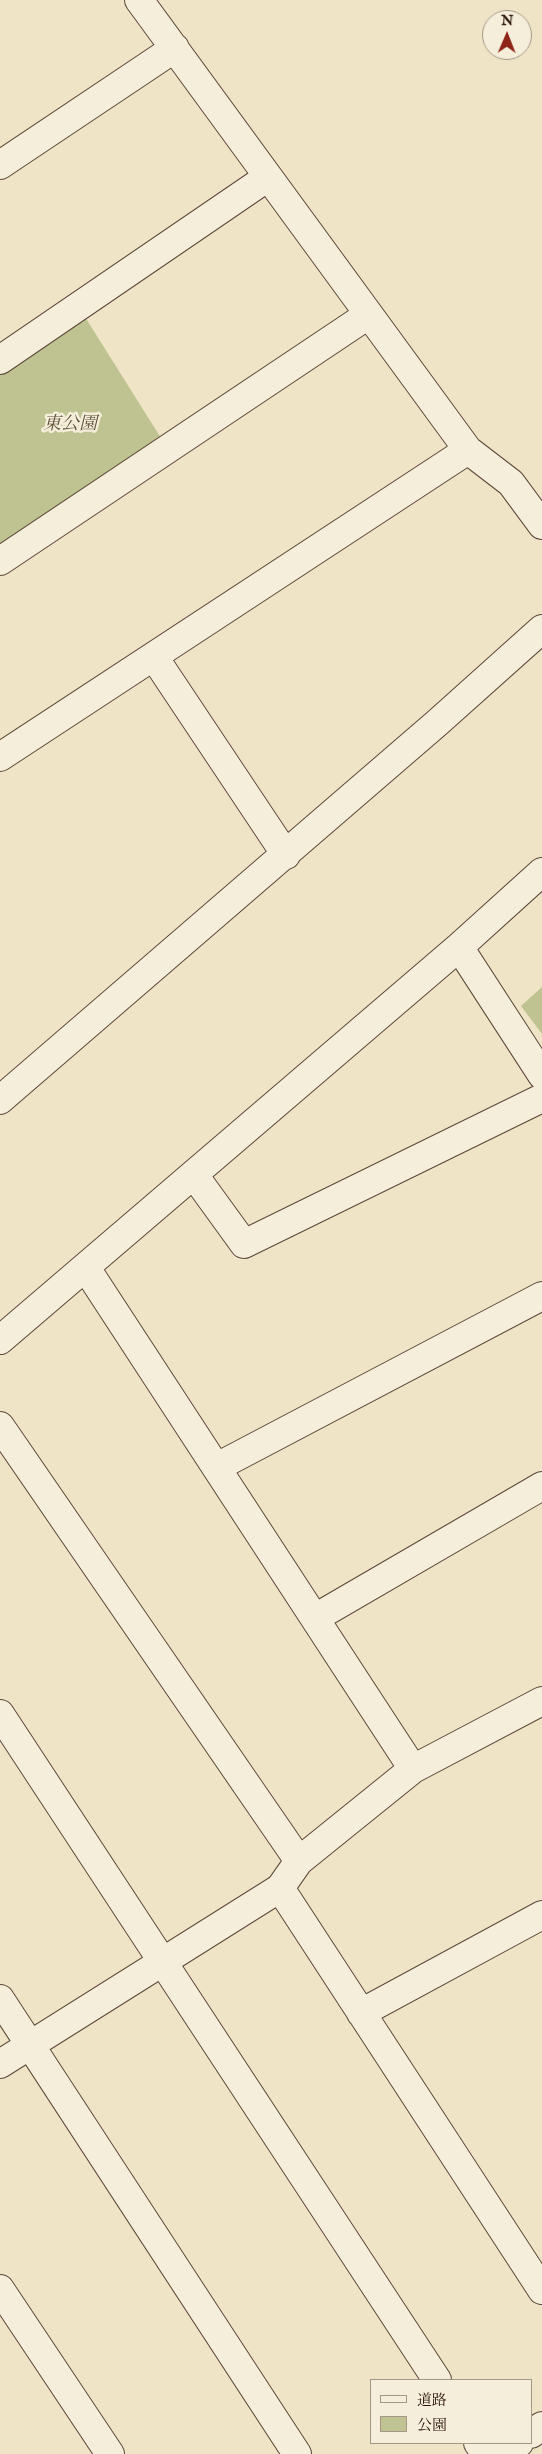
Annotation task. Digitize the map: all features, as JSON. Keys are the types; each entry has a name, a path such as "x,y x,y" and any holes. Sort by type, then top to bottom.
{"street":[{"path":"140,0 468,450 511,483 542,525"},
{"path":"0,165 175,48"},
{"path":"0,360 268,177"},
{"path":"0,561 368,315"},
{"path":"0,757 468,450"},
{"path":"0,1100 286,855 542,629"},
{"path":"154,657 286,855"},
{"path":"0,1340 459,947 542,872"},
{"path":"459,947 542,1075"},
{"path":"194,1175 244,1244 542,1098"},
{"path":"86,1268 413,1769"},
{"path":"216,1467 542,1296"},
{"path":"0,1426 299,1860"},
{"path":"315,1618 542,1486"},
{"path":"0,2064 280,1888 299,1860 413,1769 542,1701"},
{"path":"0,1714 164,1961 436,2379"},
{"path":"280,1888 542,2290"},
{"path":"361,2013 542,1915"},
{"path":"0,1999 297,2454"},
{"path":"0,2289 110,2454"},
{"path":"504,2454 518,2444"}],"green space":[{"name":"東公園","path":"80,309 166,446 6,553 0,544 0,364"},
{"path":"542,987 542,1034 521,1006"}]}
